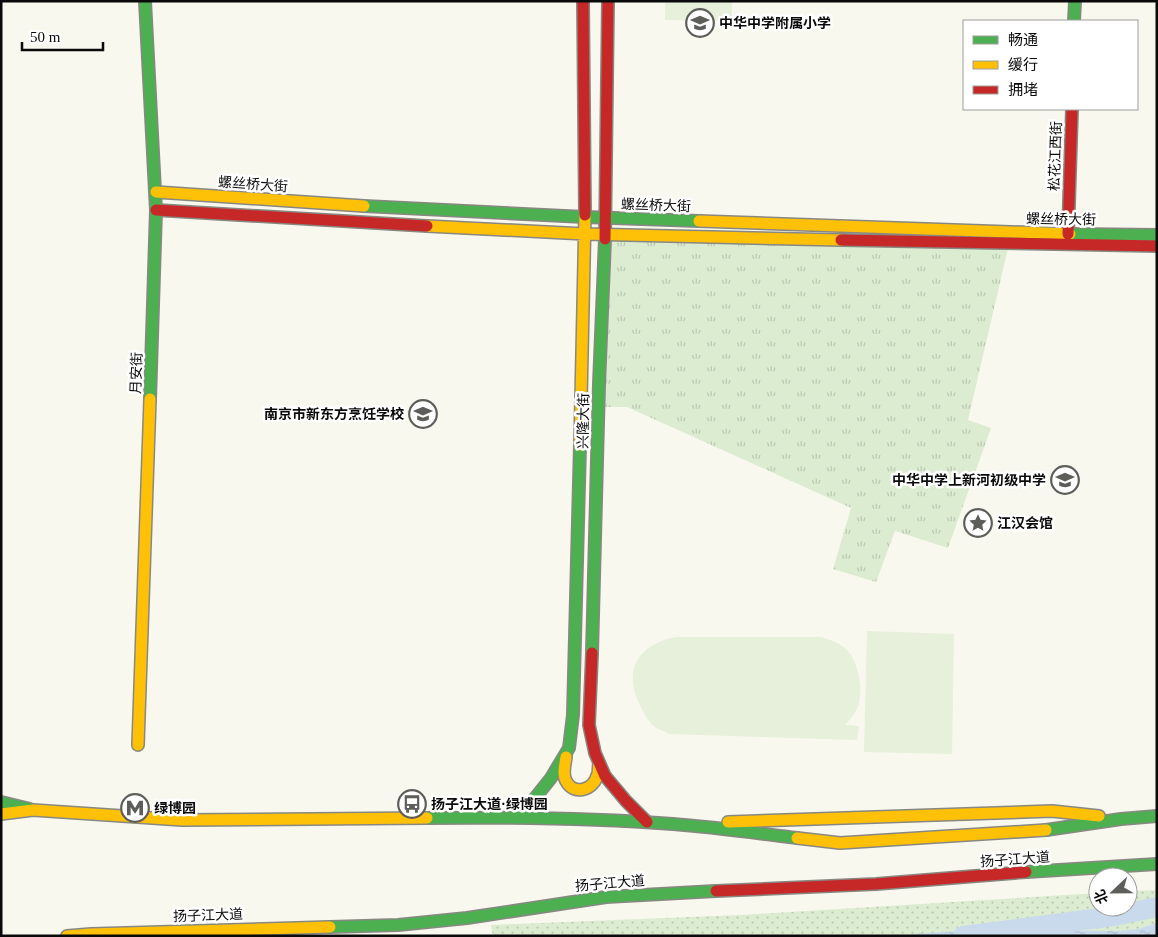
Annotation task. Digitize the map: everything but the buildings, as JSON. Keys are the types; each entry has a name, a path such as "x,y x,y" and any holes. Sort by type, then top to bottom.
{"main road":[{"name":"月安街","path":"138,746 156,210 145,1"},
{"name":"兴隆大街","path":"516,817 551,778 569,748 573,715 585,234 583,1"},
{"name":"兴隆大街","path":"608,1 606,218 589,724 595,753 605,776 647,822"},
{"path":"1074,20 1075,1"},
{"name":"松花江西街","path":"1068,234 1072,110"},
{"name":"螺丝桥大街","path":"156,192 338,205 606,218 1068,234 1157,235"},
{"name":"螺丝桥大街","path":"156,210 375,224 585,234 1157,246"},
{"path":"569,748 564,762 563,775 567,785 574,790 591,787 596,782 599,773 599,762"},
{"path":"1,802 33,810"},
{"path":"1,814 33,810"},
{"path":"1,824 33,810"},
{"name":"扬子江大道","path":"33,810 160,819 516,817 598,819 675,824 840,843 1048,830 1121,818 1157,816"},
{"path":"675,824 1052,811 1121,818"},
{"name":"扬子江大道","path":"67,936 196,930 398,925 467,918 606,897 876,884 1157,864"},
{"path":"173,936 196,930"}],"green space":[{"path":"665,1 732,1 732,21 665,20"},
{"path":"605,234 1009,244 968,420 991,428 948,548 895,531 876,582 833,569 851,508 627,407 599,407"},
{"path":"867,631 954,634 952,754 864,752"},
{"path":"676,637 821,637 840,644 853,659 860,681 859,703 845,725 859,726 857,740 669,734 656,728 648,719 638,701 634,689 634,667 645,651 664,640"},
{"path":"1157,890 1157,936 493,936 491,925 741,915 1088,894 1088,917 1138,917 1138,891"}],"water":[{"path":"1157,923 1157,936 899,936 978,930 1120,931 1139,929"}],"waterway":[{"path":"963,936 1114,916 1157,907"}],"traffic: fast":[{"path":"145,1 156,210 150,399"},
{"path":"1074,20 1075,1"},
{"path":"364,206 699,221"},
{"path":"1070,234 1157,235"},
{"path":"592,653 605,239"},
{"path":"516,817 551,778 569,748 573,715 580,445"},
{"path":"1,802 30,809"},
{"path":"1046,830 1121,819 1157,816"},
{"path":"427,818 612,820 704,827 797,838"},
{"path":"1026,872 1157,864"},
{"path":"330,927 398,925 467,918 606,897 716,891"}],"traffic: slow":[{"path":"156,192 364,206"},
{"path":"580,445 585,215"},
{"path":"699,221 1070,234"},
{"path":"427,226 585,234 841,240"},
{"path":"138,745 150,399"},
{"path":"566,757 564,769 566,781 569,786 578,790 592,785 598,773 599,764"},
{"path":"1,814 33,810 182,820 427,818"},
{"path":"728,822 1052,811 1099,816"},
{"path":"797,838 840,843 1046,830"},
{"path":"67,936 330,927"}],"traffic: jam":[{"path":"583,1 585,215"},
{"path":"605,239 608,1"},
{"path":"1068,234 1072,110"},
{"path":"156,210 427,226"},
{"path":"841,240 1157,246"},
{"path":"592,653 589,725 595,753 605,776 647,822"},
{"path":"716,891 876,884 1026,872"}],"place":[{"name":"中华中学附属小学","path":"700,23"},
{"name":"南京市新东方烹饪学校","path":"423,414"},
{"name":"中华中学上新河初级中学","path":"1065,480"},
{"name":"江汉会馆","path":"978,523"},
{"name":"扬子江大道·绿博园","path":"412,804"},
{"name":"绿博园","path":"135,808"}]}
